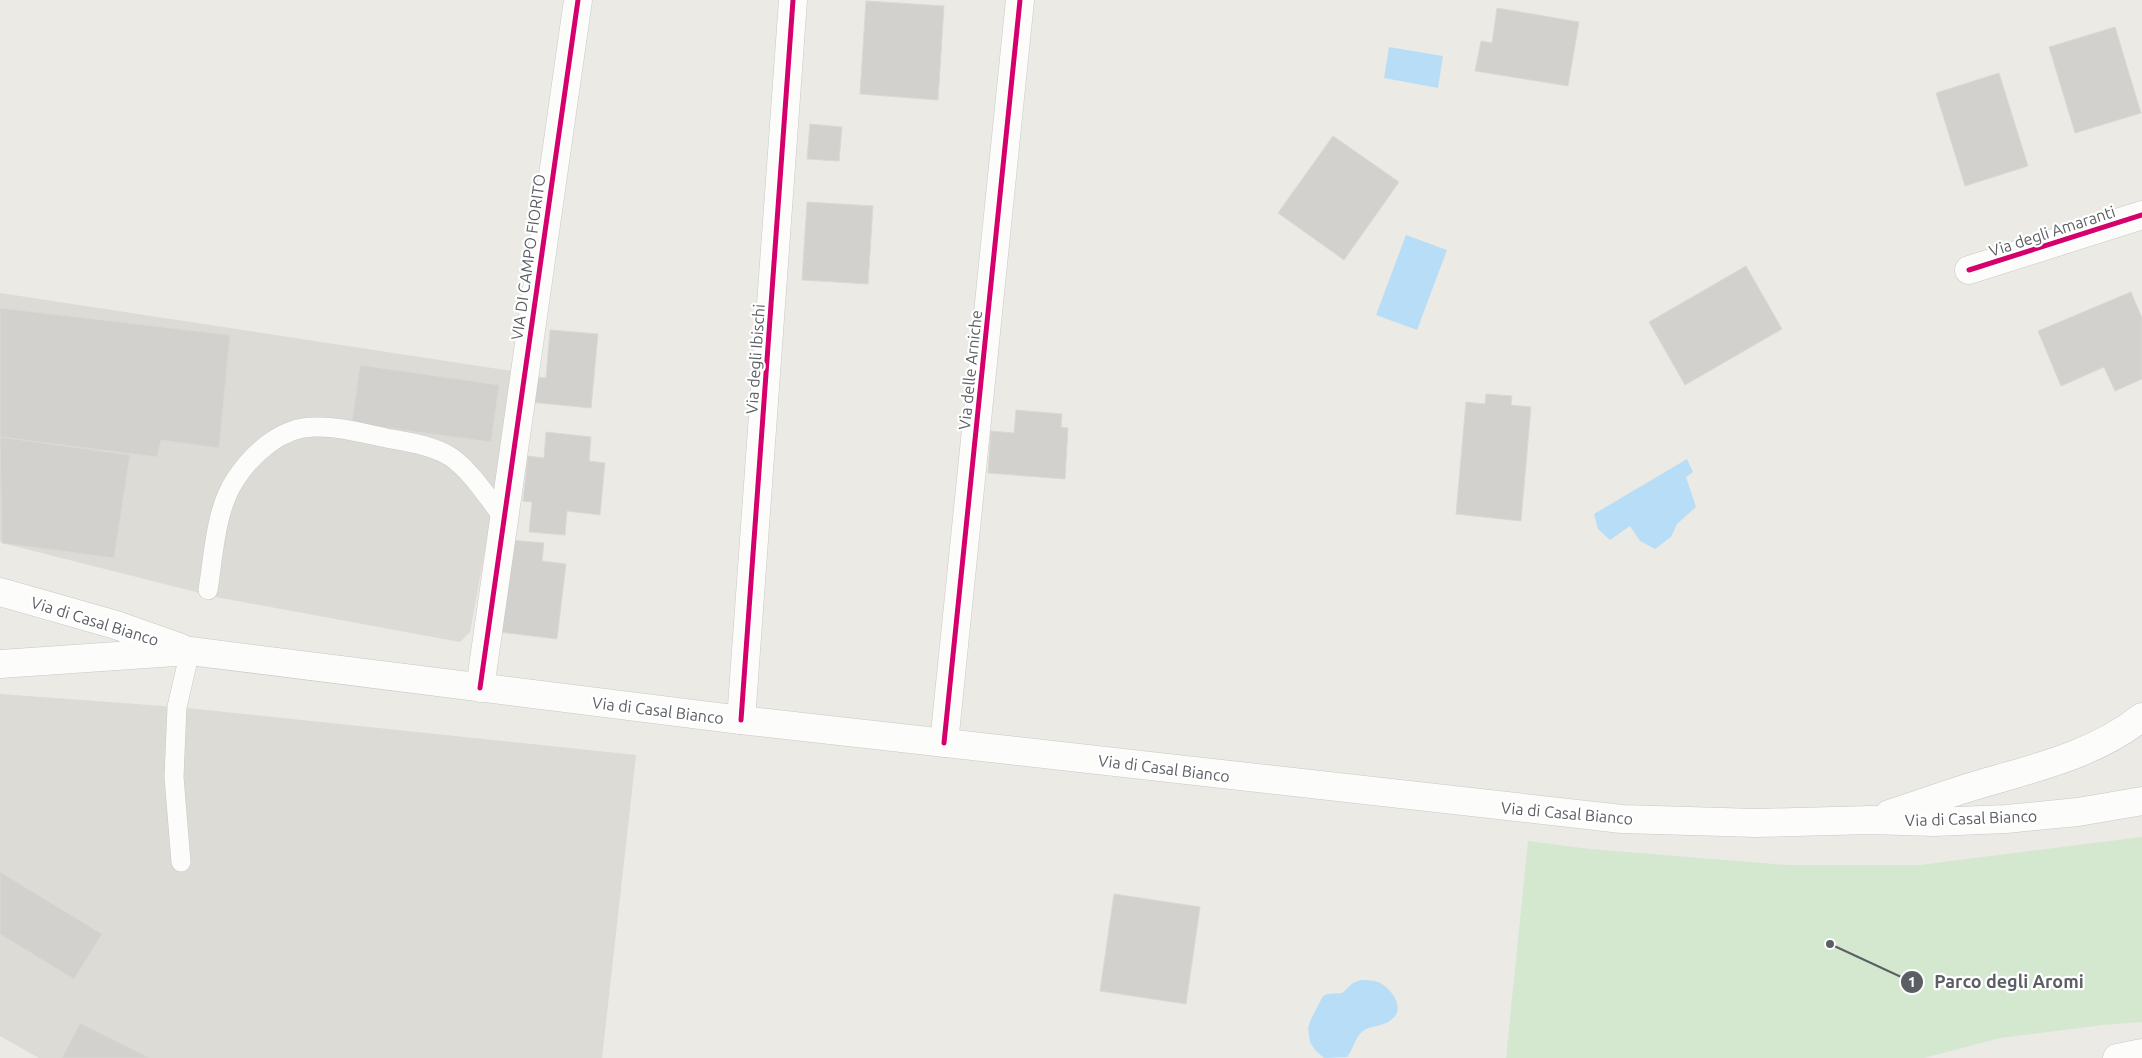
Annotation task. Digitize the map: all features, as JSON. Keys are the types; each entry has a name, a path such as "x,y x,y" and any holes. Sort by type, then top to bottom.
{"main road":[{"name":"VIA DI CAMPO FIORITO","path":"480,688 578,0"},
{"name":"Via degli Ibischi","path":"741,720 793,0"},
{"name":"Via delle Arniche","path":"944,743 1020,0"},
{"name":"Via degli Amaranti","path":"1969,270 2142,215"},
{"name":"Via di Casal Bianco","path":"0,592 116,625 190,651"},
{"name":"Via di Casal Bianco","path":"0,664 190,651 741,720 1622,819 1756,824 1871,820 1934,822 2006,819 2078,812 2142,801"},
{"path":"1871,820 1984,783 2020,774 2088,749 2122,732 2142,717"},
{"path":"2117,1058 2142,1053"}],"lane":[{"path":"208,590 222,511 235,481 249,462 270,442 304,428 337,428 420,445 445,454 462,466 503,517"},
{"path":"181,862 174,777 177,707 190,651"}],"shaded area":[{"path":"0,293 518,372 470,632 460,642 216,597 2,543 0,541"},
{"path":"0,694 177,707 636,755 602,1058 39,1058 0,1036"}],"green space":[{"path":"2142,837 2142,1022 2000,1038 1924,1058 1506,1058 1528,841 1590,849 1786,865 1920,865"}],"water":[{"path":"1389,47 1443,56 1438,88 1384,78"},
{"path":"1406,235 1447,250 1417,330 1376,315"},
{"path":"1687,459 1693,472 1686,477 1696,507 1677,524 1671,537 1655,549 1640,541 1630,526 1610,540 1598,529 1594,514"},
{"path":"1361,980 1378,982 1389,990 1398,1005 1395,1016 1388,1022 1363,1031 1347,1057 1324,1058 1315,1050 1310,1042 1308,1028 1311,1019 1323,996 1342,993 1353,983"}],"building":[{"path":"866,1 944,6 938,100 860,94"},
{"path":"1497,8 1579,22 1568,86 1475,71 1481,41 1492,43"},
{"path":"2115,27 2141,113 2075,133 2049,47"},
{"path":"1999,73 2028,166 1965,186 1936,93"},
{"path":"810,124 842,127 839,161 807,159"},
{"path":"1333,136 1399,182 1344,260 1278,213"},
{"path":"807,202 873,206 868,284 802,280"},
{"path":"1746,266 1782,329 1685,385 1649,322"},
{"path":"2131,292 2142,318 2142,379 2115,391 2104,367 2061,386 2038,331"},
{"path":"0,308 230,335 219,448 161,440 157,457 0,437"},
{"path":"550,330 598,334 591,408 529,402 531,376 546,378"},
{"path":"360,365 499,385 491,442 352,423"},
{"path":"1486,394 1512,396 1511,405 1531,407 1521,521 1456,514 1466,402 1485,404"},
{"path":"1016,410 1062,414 1061,427 1068,428 1065,479 988,473 991,431 1014,433"},
{"path":"546,432 591,437 589,461 605,463 600,515 567,511 565,535 529,532 532,502 523,501 528,456 544,458"},
{"path":"0,437 130,455 114,558 2,543"},
{"path":"510,540 544,543 542,561 566,564 557,639 500,632"},
{"path":"0,872 102,934 74,979 0,934"},
{"path":"1114,894 1200,907 1186,1004 1100,991"},
{"path":"80,1023 150,1058 62,1058"}],"cycle path":[{"path":"480,688 578,0"},
{"path":"741,720 793,0"},
{"path":"944,743 1020,0"},
{"path":"1969,270 2142,215"}],"place":[{"name":"Parco degli Aromi","path":"1830,944"}]}
